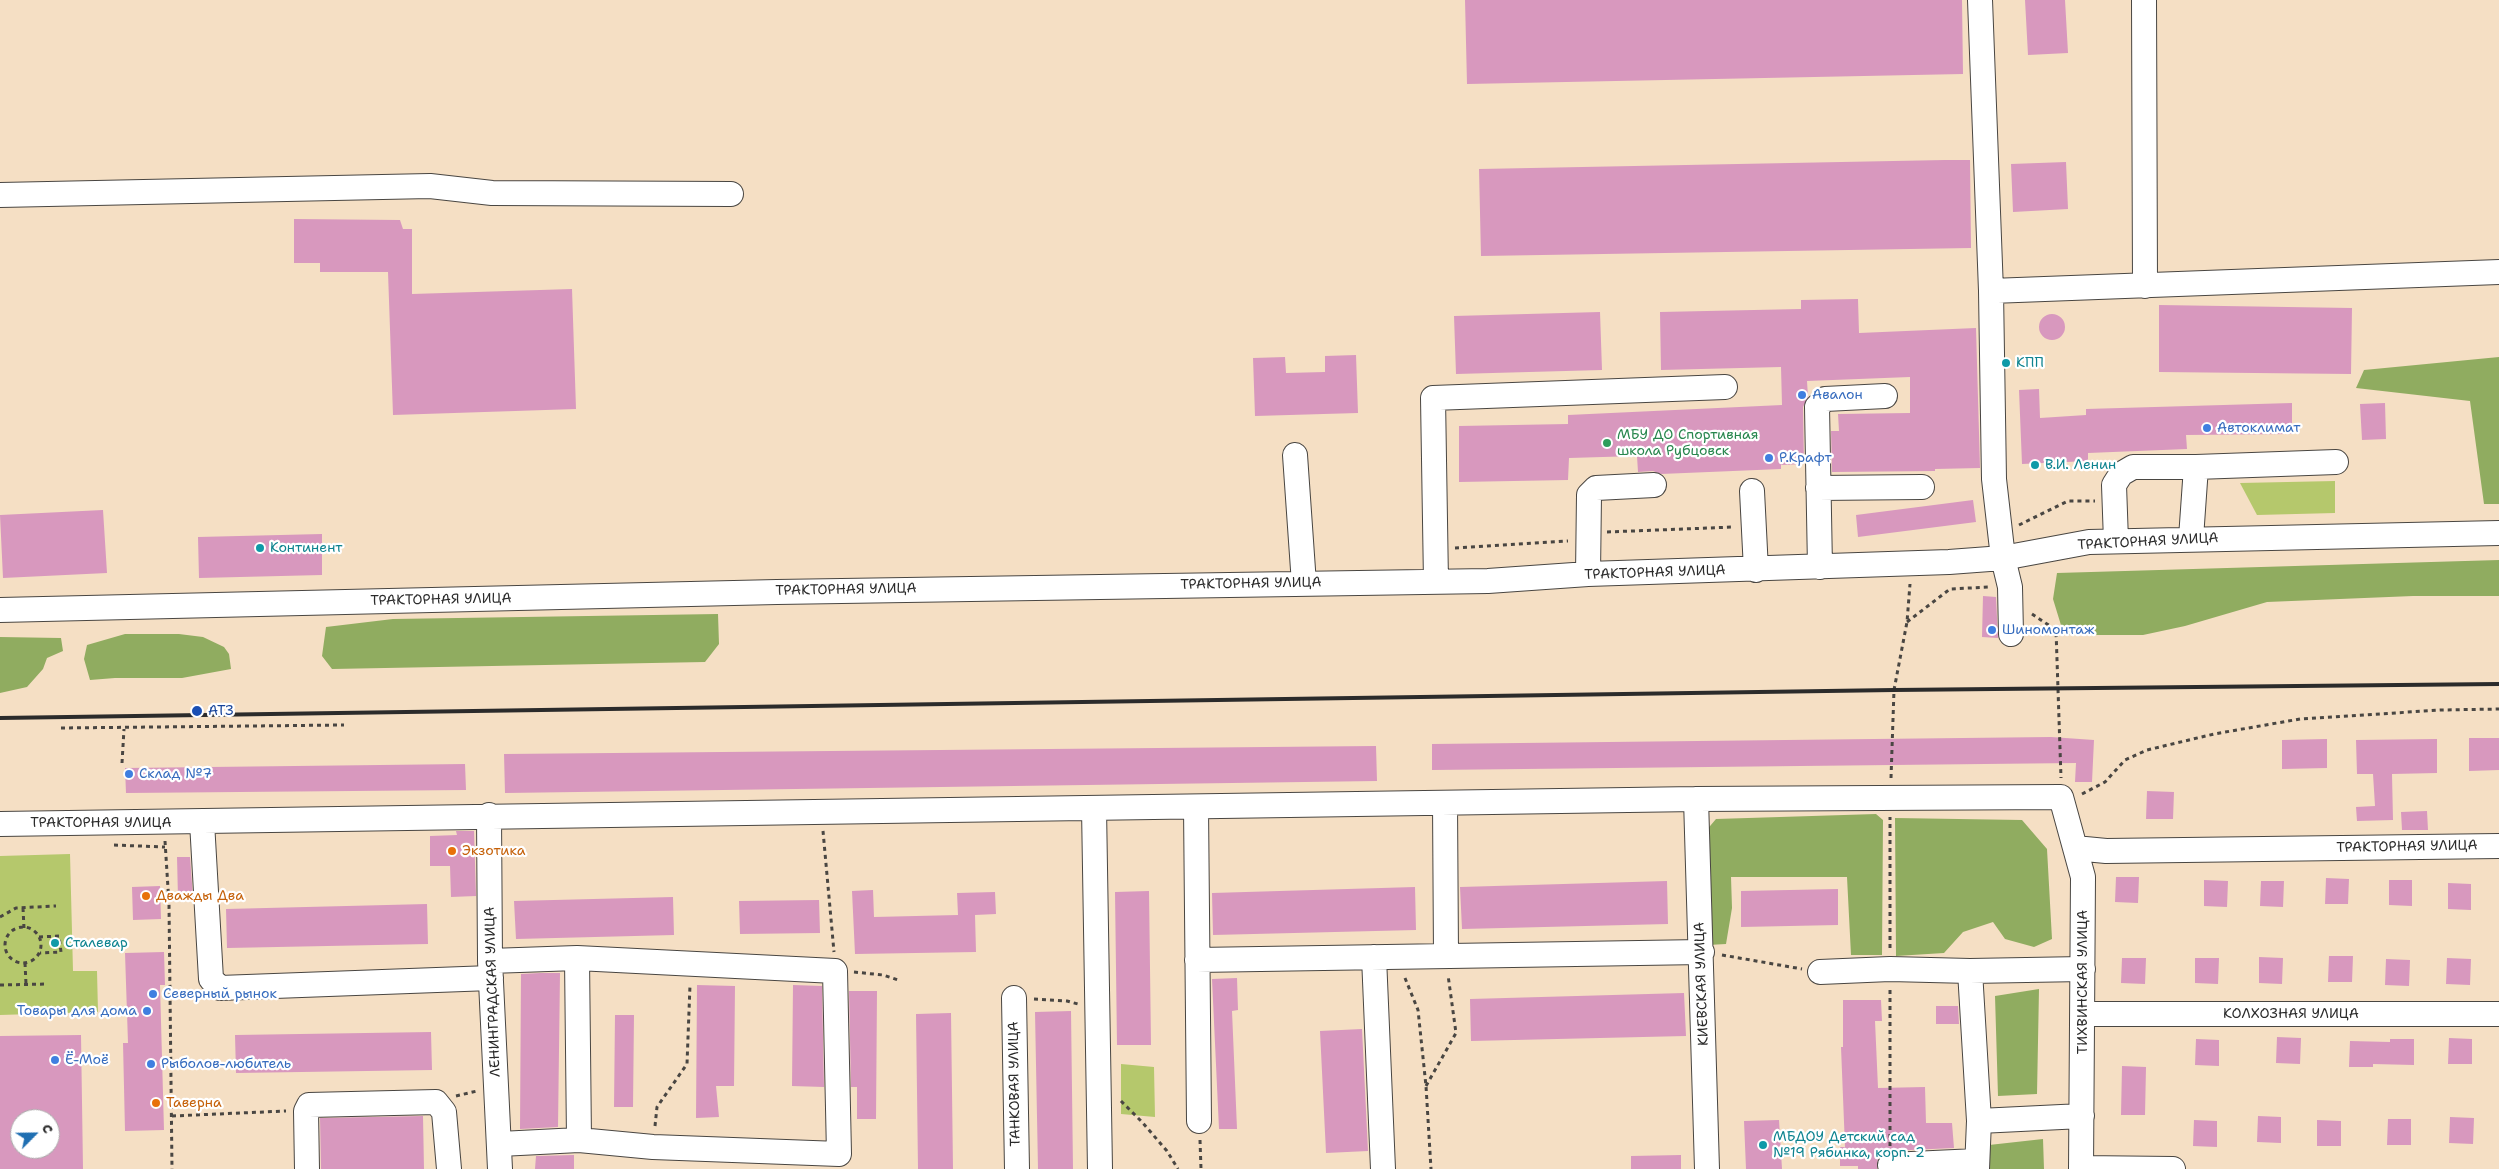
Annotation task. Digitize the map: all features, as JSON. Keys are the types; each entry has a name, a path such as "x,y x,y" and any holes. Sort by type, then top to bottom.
{"street":[{"path":"1980,0 1991,291 1994,467 2003,558 2010,594 2011,634"},
{"path":"2144,0 2144,286"},
{"path":"0,195 430,186 492,193 731,194"},
{"path":"1991,291 2499,272"},
{"path":"1436,582 1433,398 1725,387"},
{"path":"1820,567 1817,407 1825,399 1885,396"},
{"path":"1295,455 1304,584"},
{"path":"2116,541 2114,485 2121,474 2133,467 2196,468 2336,462"},
{"path":"2191,538 2196,468"},
{"path":"1588,574 1589,495 1596,488 1654,486"},
{"path":"1818,488 1922,487"},
{"path":"1752,491 1756,570"},
{"name":"ТРАКТОРНАЯ УЛИЦА","path":"0,610 777,592 1436,582 1588,574 1756,570 2003,558 2089,542 2191,538 2499,534"},
{"name":"ТРАКТОРНАЯ УЛИЦА","path":"0,824 164,823 489,815 1696,799 2061,797"},
{"name":"ТИХВИНСКАЯ УЛИЦА","path":"2061,797 2083,877 2081,1168"},
{"name":"КИЕВСКАЯ УЛИЦА","path":"1696,799 1707,1169"},
{"path":"1445,803 1446,955"},
{"path":"1196,807 1199,1121"},
{"path":"1094,808 1100,1169"},
{"name":"ЛЕНИНГРАДСКАЯ УЛИЦА","path":"489,815 491,970 500,1169"},
{"path":"202,822 212,979 220,988 491,970 577,958 835,971 839,1154 653,1147 579,1140 500,1144"},
{"name":"ТРАКТОРНАЯ УЛИЦА","path":"2075,848 2106,851 2499,846"},
{"path":"1197,960 1702,952"},
{"path":"1383,1169 1385,956"},
{"path":"577,958 579,1140"},
{"path":"1820,972 1890,969 1970,971 2083,969"},
{"path":"1890,1165 1977,1165 1979,1121 1970,971"},
{"name":"ТАНКОВАЯ УЛИЦА","path":"1014,998 1017,1169"},
{"name":"КОЛХОЗНАЯ УЛИЦА","path":"2083,1014 2499,1014"},
{"path":"306,1169 306,1111 310,1105 436,1102 444,1112 449,1169"},
{"path":"1979,1121 2082,1116"},
{"path":"2081,1168 2173,1169"}],"path":[{"path":"2000,534 2068,501 2114,501"},
{"path":"1435,549 1589,536 1754,526"},
{"path":"1890,798 1894,690 1907,622 1913,563"},
{"path":"1907,622 1950,589 2010,594 2056,630 2061,797 2083,794 2105,782 2125,760 2147,750 2214,734 2300,719 2441,710 2499,709"},
{"path":"61,728 124,729 344,725"},
{"path":"122,763 124,729"},
{"path":"822,812 835,971 883,975 898,980"},
{"path":"164,823 169,904 172,1169"},
{"path":"0,917 16,908 56,906"},
{"path":"23,908 24,928"},
{"path":"24,928 32,930 39,937 42,945 40,952 34,960 25,963 12,960 8,955 5,944 10,933 24,928"},
{"path":"39,937 60,936 60,952 40,952"},
{"path":"0,944 5,944"},
{"path":"1702,952 1820,972"},
{"path":"1426,1086 1456,1033 1446,955"},
{"path":"1385,956 1418,1010 1426,1086 1431,1169"},
{"path":"25,963 26,984"},
{"path":"653,1147 657,1107 687,1064 690,964"},
{"path":"0,985 46,984"},
{"path":"1014,998 1067,1001 1098,1011"},
{"path":"1098,1080 1142,1122 1167,1151 1178,1169"},
{"path":"436,1102 484,1090 497,1091"},
{"path":"172,1116 306,1111"},
{"path":"1199,1121 1201,1169"}],"green space":[{"path":"2499,357 2499,504 2484,504 2470,401 2356,388 2364,370"},
{"path":"2335,481 2335,513 2257,515 2240,483"},
{"path":"2499,560 2499,596 2413,596 2267,602 2185,626 2143,635 2064,635 2053,599 2057,573"},
{"path":"718,614 719,644 705,662 332,669 322,656 326,627 393,619"},
{"path":"125,634 179,634 203,637 224,647 229,654 231,669 182,678 90,680 84,659 87,645"},
{"path":"0,637 61,638 63,651 47,658 43,669 27,687 0,693"},
{"path":"1876,814 1883,820 1882,955 1851,955 1847,877 1731,877 1732,908 1726,944 1708,945 1705,832 1716,819"},
{"path":"1895,818 2022,820 2047,849 2052,939 2034,947 2005,939 1993,922 1963,932 1944,953 1896,956"},
{"path":"70,854 73,971 97,971 98,1012 0,1015 0,856"},
{"path":"2039,989 2037,1094 1998,1096 1995,996"},
{"path":"1121,1064 1154,1067 1155,1117 1121,1114"},
{"path":"2043,1139 2044,1169 1988,1169 1989,1145"}],"building":[{"path":"1465,0 1962,0 1963,74 1467,84"},
{"path":"2025,0 2065,0 2068,53 2028,55"},
{"path":"1970,160 1971,248 1481,256 1479,169"},
{"path":"2066,162 2068,209 2013,212 2011,164"},
{"path":"294,219 400,220 403,229 412,229 412,294 572,289 576,409 393,415 388,272 320,272 320,263 294,263"},
{"path":"1858,299 1859,333 1976,328 1980,468 1935,469 1935,471 1832,472 1831,431 1839,431 1838,414 1910,413 1910,377 1807,381 1808,397 1803,407 1804,464 1781,465 1781,469 1661,474 1653,471 1638,472 1637,456 1569,458 1568,480 1459,482 1459,426 1568,424 1568,415 1782,405 1781,367 1661,370 1660,312 1801,309 1801,300"},
{"path":"2159,305 2352,308 2351,374 2159,372"},
{"path":"1600,312 1602,370 1456,374 1454,316"},
{"path":"2052,314 2061,318 2065,327 2061,336 2052,340 2043,336 2039,327 2043,318"},
{"path":"1356,355 1358,413 1255,416 1253,358 1285,357 1286,373 1325,372 1325,356"},
{"path":"2039,389 2040,418 2086,415 2086,409 2292,403 2292,434 2186,435 2187,449 2088,453 2088,461 2022,464 2019,390"},
{"path":"2385,403 2386,439 2362,440 2360,404"},
{"path":"1973,500 1976,522 1858,537 1856,515"},
{"path":"103,510 107,573 3,578 0,515"},
{"name":"Континент","path":"322,534 322,575 199,578 198,537"},
{"path":"1983,596 1996,597 1998,638 1982,637"},
{"path":"2051,737 2094,740 2092,782 2075,782 2076,763 1432,770 1432,744"},
{"path":"2469,738 2499,738 2499,770 2469,771"},
{"path":"2327,739 2327,768 2282,769 2282,740"},
{"path":"2437,739 2437,773 2392,774 2393,820 2357,821 2356,807 2375,806 2373,774 2357,774 2356,740"},
{"path":"1376,746 1377,781 505,793 504,754"},
{"path":"465,764 466,790 126,793 125,768"},
{"path":"2147,791 2174,792 2173,819 2146,819"},
{"path":"2427,811 2428,830 2402,830 2401,812"},
{"name":"Экзотика","path":"456,831 474,831 476,896 451,897 450,866 430,866 430,836 457,835"},
{"path":"177,857 190,857 193,897 178,898"},
{"path":"2116,877 2139,877 2138,903 2115,902"},
{"path":"2326,878 2349,879 2348,904 2325,904"},
{"path":"2204,880 2228,881 2227,907 2204,906"},
{"path":"2389,880 2412,880 2412,906 2389,905"},
{"path":"1667,881 1668,924 1462,929 1460,887"},
{"path":"2261,881 2284,881 2283,907 2260,906"},
{"path":"2448,883 2471,884 2471,910 2448,909"},
{"name":"Дважды Два","path":"160,886 161,919 133,920 132,887"},
{"path":"1415,887 1416,930 1213,935 1212,893"},
{"path":"1838,889 1838,925 1741,927 1741,891"},
{"path":"873,890 874,917 958,915 957,893 995,892 996,914 975,915 976,952 855,954 852,891"},
{"path":"1149,891 1151,1045 1117,1045 1115,892"},
{"path":"673,897 674,935 516,939 514,901"},
{"path":"819,900 820,933 740,934 739,901"},
{"path":"427,904 428,944 227,948 226,909"},
{"path":"164,952 165,985 160,985 164,1130 125,1131 123,1043 128,1043 125,953"},
{"path":"2329,956 2353,956 2352,982 2328,982"},
{"path":"2259,957 2283,958 2282,984 2259,983"},
{"path":"2122,958 2146,958 2145,984 2121,983"},
{"path":"2195,958 2219,958 2218,984 2195,983"},
{"path":"2447,958 2471,959 2470,985 2446,984"},
{"path":"2386,959 2410,960 2409,986 2385,985"},
{"path":"560,973 558,1127 520,1129 521,974"},
{"path":"1237,978 1238,1010 1232,1011 1237,1129 1219,1129 1212,979"},
{"path":"697,985 735,986 734,1086 716,1086 719,1117 696,1118"},
{"path":"793,985 822,986 824,1087 792,1086"},
{"path":"849,991 877,991 876,1119 857,1119 857,1087 851,1087"},
{"path":"1684,993 1686,1036 1471,1041 1470,999"},
{"path":"1843,1000 1881,1000 1882,1021 1875,1021 1878,1088 1925,1087 1926,1123 1952,1123 1954,1148 1889,1151 1878,1158 1877,1169 1858,1169 1858,1166 1840,1166 1840,1147 1845,1147 1841,1047 1843,1047"},
{"path":"1936,1006 1958,1006 1959,1024 1936,1024"},
{"path":"1071,1011 1073,1169 1038,1169 1035,1012"},
{"path":"951,1013 953,1169 918,1169 916,1014"},
{"path":"615,1015 634,1015 633,1107 614,1107"},
{"path":"1362,1029 1368,1151 1326,1153 1320,1031"},
{"path":"431,1032 432,1070 236,1073 235,1035"},
{"path":"81,1035 83,1169 0,1169 0,1036"},
{"path":"2277,1037 2301,1038 2300,1064 2276,1063"},
{"path":"2449,1038 2472,1039 2472,1064 2448,1064"},
{"path":"2196,1039 2219,1040 2219,1066 2195,1065"},
{"path":"2390,1039 2414,1039 2414,1065 2373,1064 2373,1067 2349,1067 2350,1041 2390,1042"},
{"path":"2122,1066 2146,1067 2145,1115 2121,1115"},
{"path":"423,1116 424,1169 321,1169 320,1118"},
{"path":"2258,1116 2281,1117 2281,1143 2257,1142"},
{"path":"2450,1117 2474,1118 2473,1144 2449,1143"},
{"path":"2388,1119 2411,1119 2411,1145 2387,1145"},
{"name":"МБДОУ Детский сад №19 Рябинка, корп. 2","path":"1779,1120 1782,1169 1746,1169 1744,1121"},
{"path":"2194,1120 2217,1121 2217,1147 2193,1146"},
{"path":"2317,1120 2341,1121 2341,1146 2317,1146"},
{"path":"574,1155 574,1169 535,1169 536,1156"},
{"path":"1681,1155 1681,1169 1631,1169 1631,1156"}],"railway":[{"path":"0,718 1894,690 2499,684"}],"place":[{"name":"КПП","path":"2006,363"},
{"name":"Авалон","path":"1802,395"},
{"name":"Автоклимат","path":"2207,428"},
{"name":"МБУ ДО Спортивная школа Рубцовск","path":"1607,443"},
{"name":"Р.Крафт","path":"1769,458"},
{"name":"В.И. Ленин","path":"2035,465"},
{"name":"Континент","path":"260,548"},
{"name":"Шиномонтаж","path":"1992,630"},
{"name":"АТЗ","path":"197,711"},
{"name":"Склад №7","path":"129,774"},
{"name":"Экзотика","path":"452,851"},
{"name":"Дважды Два","path":"146,896"},
{"name":"Сталевар","path":"55,943"},
{"name":"Северный рынок","path":"153,994"},
{"name":"Товары для дома","path":"147,1011"},
{"name":"Ё-Моё","path":"55,1060"},
{"name":"Рыболов-любитель","path":"151,1064"},
{"name":"Таверна","path":"156,1103"},
{"name":"МБДОУ Детский сад №19 Рябинка, корп. 2","path":"1763,1145"}]}
